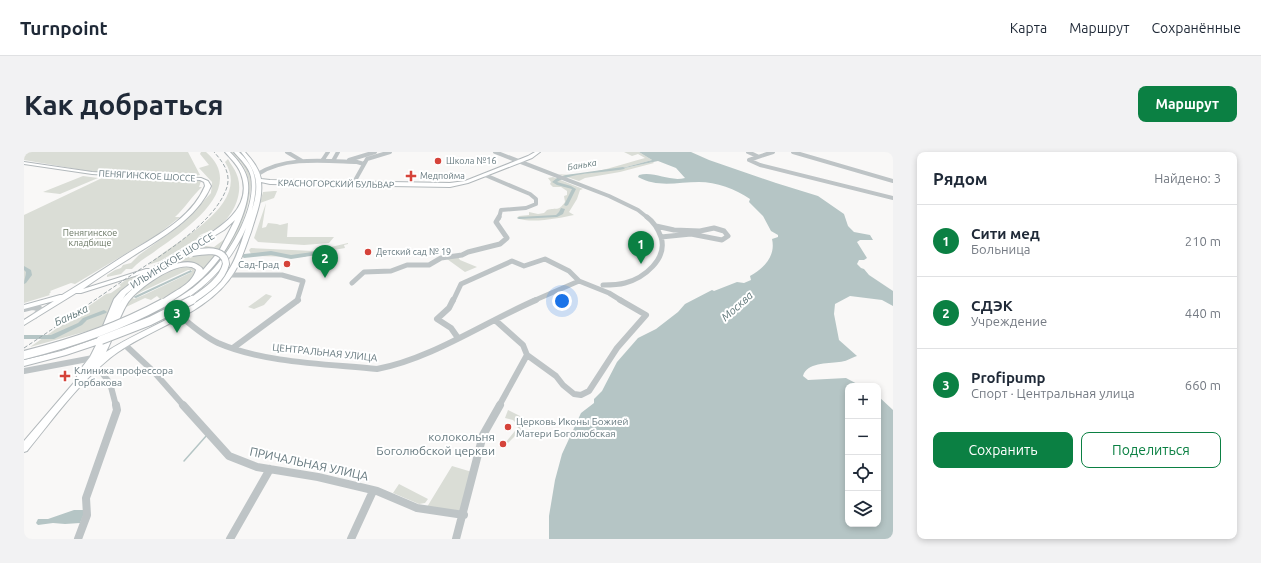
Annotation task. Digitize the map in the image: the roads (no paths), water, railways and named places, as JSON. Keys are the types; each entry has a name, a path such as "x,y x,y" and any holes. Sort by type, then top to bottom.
{"main road":[{"path":"101,340 132,326 167,304 206,271 221,254 243,205 246,192 245,177 238,164 227,152"},
{"path":"24,355 63,345 100,333 167,304 198,288 218,269 232,250 252,199 253,183 248,166 236,152"},
{"path":"87,374 107,356 124,344 208,296 222,284 229,275 237,260 256,207 260,186 255,167 251,160 243,152"},
{"name":"КРАСНОГОРСКИЙ БУЛЬВАР","path":"258,177 270,182 450,185 466,182 520,162 538,152"},
{"name":"ПЕНЯГИНСКОЕ ШОССЕ","path":"24,163 87,173 199,179 208,183 206,193 181,220 70,294"},
{"name":"КРАСНОГОРСКИЙ БУЛЬВАР","path":"260,186 270,182"},
{"name":"ИЛЬИНСКОЕ ШОССЕ","path":"188,252 227,224 243,205"},
{"path":"241,229 256,207"},
{"path":"24,363 63,353 101,340 138,326 168,312 193,299 211,286 224,271 226,262 224,257 219,253 212,251 188,252 117,278 107,280 101,279 106,270"},
{"path":"24,441 91,361 116,305 124,295 188,252"},
{"path":"24,307 142,272 170,259"},
{"path":"24,448 87,374 108,343 122,305 131,293 172,268 185,264 196,265 200,269 200,273 188,286"},
{"path":"24,307 71,289 106,270"},
{"path":"24,323 70,294"},
{"path":"35,304 47,304 48,306 45,310"}],"street":[{"path":"287,152 302,161"},
{"path":"322,161 328,152"},
{"path":"333,161 338,152"},
{"path":"345,161 375,152"},
{"path":"357,162 390,152"},
{"path":"495,152 625,202 646,216 656,226 663,246 661,255 657,262 649,269 623,285 603,285"},
{"path":"748,152 757,156"},
{"path":"773,152 757,156 750,161 893,198"},
{"path":"793,152 893,181"},
{"path":"353,184 367,159"},
{"path":"255,167 259,169 268,169 302,161 345,161 364,164"},
{"path":"258,177 268,169"},
{"path":"352,283 364,272 391,271 407,265 429,265 442,258 462,255 503,242 507,238 496,222 499,218 501,210 530,207 536,204 536,199 530,194 485,175"},
{"path":"656,226 674,230 700,231 714,228 724,231 728,236 722,240 697,235 661,237"},
{"path":"458,338 450,328 437,318 448,308 461,284 512,261 524,266 545,259 569,271 579,281 601,289 644,313 645,317 617,348 590,391 581,395 574,394 563,385 556,376 527,355 524,345 494,320"},
{"path":"229,275 282,274 303,281 298,300 233,348"},
{"name":"ЦЕНТРАЛЬНАЯ УЛИЦА","path":"178,314 207,337 218,343 233,348 279,360 377,369 393,366 458,338 512,310 579,281"},
{"path":"24,307 39,308 37,313 32,318"},
{"name":"ПРИЧАЛЬНАЯ УЛИЦА","path":"124,344 154,372 229,456 245,464 318,477 373,491 417,508 464,515"},
{"path":"456,539 464,515 483,434 527,355"},
{"path":"24,371 91,361"},
{"path":"78,539 87,516 88,508 86,498 117,410 110,383 102,373"},
{"path":"230,539 270,469"},
{"path":"351,539 373,491"}],"water":[{"name":"Москва","path":"639,152 691,152 709,160 818,196 844,214 848,226 854,232 870,235 873,240 860,240 857,242 867,258 864,260 859,260 857,264 869,275 893,291 893,306 882,300 850,296 835,304 834,314 839,340 857,356 844,361 818,364 805,371 803,376 808,380 846,378 855,383 845,383 845,527 881,527 881,399 893,410 893,539 549,539 549,516 555,480 562,454 581,413 594,403 594,399 602,391 617,362 638,338 656,329 678,312 685,304 712,290 714,291 737,282 744,283 751,280 750,276 768,261 772,251 772,239 778,237 778,235 771,231 763,216 749,202 750,199 732,189 705,182 668,184 653,182 638,177 639,175 651,174 673,179 685,178 676,168 658,161 615,170 652,160"},
{"path":"191,270 192,272 136,298 133,297"},
{"path":"74,510 84,510 80,523 53,523 38,525 36,523 38,519 48,519"}],"waterway":[{"name":"Банька","path":"566,205 574,189 554,182 566,177 623,168"},
{"name":"Банька","path":"519,218 557,216 563,209"},
{"name":"Банька","path":"244,256 271,253 291,257 334,251"},
{"name":"Банька","path":"24,268 29,271 29,275 24,282"},
{"name":"Банька","path":"24,337 52,337 80,324 85,319 104,312"},
{"path":"184,461 207,435"}],"railway":[{"path":"24,348 169,250 198,227 211,214 221,201 228,182 227,172 214,152"}],"place":[{"name":"Школа №16","path":"438,161"},
{"name":"Медпойма","path":"411,176"},
{"name":"Детский сад № 19","path":"368,252"},
{"name":"Сад-Град","path":"287,264"},
{"name":"Сити мед","path":"641,264"},
{"name":"СДЭК","path":"325,278"},
{"name":"Profipump","path":"177,333"},
{"name":"Клиника профессора Горбакова","path":"65,376"},
{"name":"Церковь Иконы Божией Матери Боголюбская","path":"508,427"},
{"name":"колокольня Боголюбской церкви","path":"503,444"}],"park label":[{"name":"Пенягинское кладбище","path":"90,238"}]}
